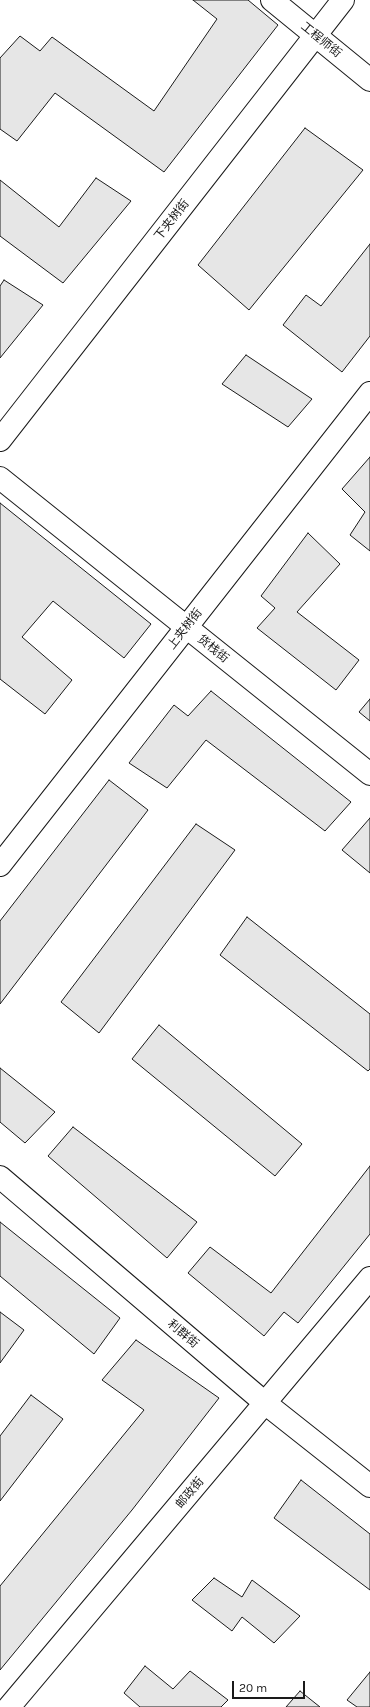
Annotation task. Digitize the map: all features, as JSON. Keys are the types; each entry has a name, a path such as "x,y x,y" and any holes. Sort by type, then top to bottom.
{"street":[{"name":"工程师街","path":"272,0 370,80"},
{"name":"下夹树街","path":"0,440 343,0"},
{"name":"上夹树街","path":"0,865 370,393"},
{"name":"货栈街","path":"0,478 370,774"},
{"name":"利群街","path":"0,1177 265,1404 370,1486"},
{"name":"邮政街","path":"9,1707 370,1278"}],"building":[{"path":"193,0 248,0 278,25 164,172 55,93 17,141 0,129 0,58 20,36 40,51 52,37 154,111 217,19"},
{"path":"305,128 363,170 249,310 198,265"},
{"path":"96,178 131,201 63,283 0,236 0,180 59,227"},
{"path":"370,244 370,336 342,372 283,325 306,295 321,306"},
{"path":"4,280 43,305 0,358 0,286"},
{"path":"246,355 312,399 288,427 222,384"},
{"path":"370,457 370,551 350,535 365,512 342,489"},
{"path":"0,503 151,624 124,658 53,601 22,637 72,680 45,714 0,679"},
{"path":"308,533 340,564 297,612 359,660 336,690 257,628 275,608 261,596"},
{"path":"211,691 351,802 325,831 206,740 167,788 129,763 174,705 188,716"},
{"path":"370,699 370,721 359,712"},
{"path":"109,780 148,810 0,1004 0,921"},
{"path":"370,818 370,873 342,850"},
{"path":"196,824 235,850 99,1033 61,1002"},
{"path":"247,917 370,1014 370,1069 368,1071 220,955"},
{"path":"159,1025 302,1144 275,1176 132,1059"},
{"path":"0,1068 55,1112 25,1143 0,1122"},
{"path":"73,1127 197,1222 167,1258 48,1156"},
{"path":"370,1166 370,1234 298,1323 284,1312 264,1336 188,1273 210,1247 271,1293"},
{"path":"0,1222 120,1318 94,1354 0,1276"},
{"path":"0,1312 24,1330 0,1363"},
{"path":"136,1340 219,1398 132,1510 0,1670 0,1586 144,1410 102,1380"},
{"path":"31,1395 63,1419 0,1501 0,1436"},
{"path":"301,1480 370,1534 370,1590 274,1518"},
{"path":"214,1578 242,1597 252,1580 300,1616 274,1643 242,1617 232,1631 192,1600"},
{"path":"145,1666 173,1689 190,1671 228,1700 221,1707 140,1707 124,1693"},
{"path":"370,1672 370,1707 357,1707 347,1700"},
{"path":"300,1691 320,1707 286,1707"}]}
